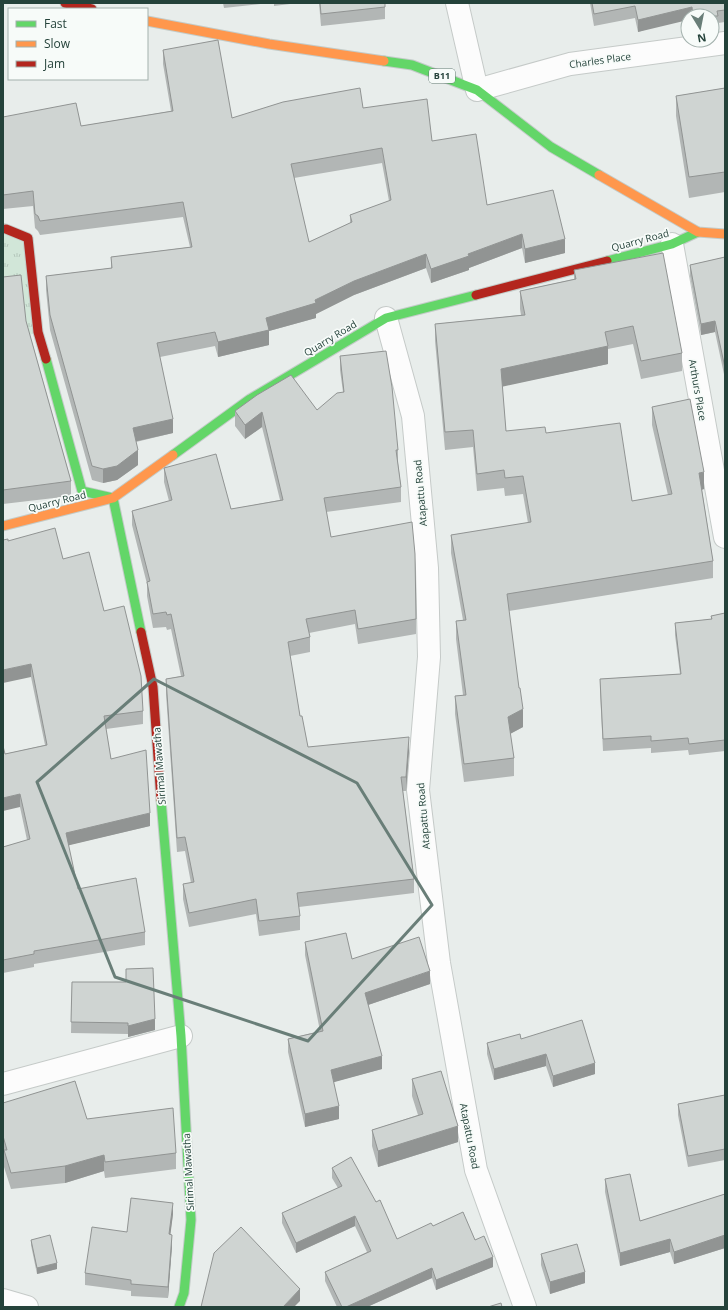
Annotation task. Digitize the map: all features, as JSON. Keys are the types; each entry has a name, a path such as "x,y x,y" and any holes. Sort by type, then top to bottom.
{"street":[{"path":"66,3 88,8"},
{"path":"457,3 478,90"},
{"name":"B11","path":"148,20 269,44 412,65 478,90 551,147 698,232 725,234"},
{"name":"Charles Place","path":"478,90 570,64 725,43"},
{"path":"6,229 28,238 38,332 82,491 113,498"},
{"name":"Quarry Road","path":"3,526 113,498 250,399 386,318 672,244 698,232"},
{"name":"Arthurs Place","path":"672,244 725,537"},
{"name":"Atapattu Road","path":"386,318 413,416 427,568 429,657 418,790 439,963 476,1170 525,1307"},
{"name":"Sirimal Mawatha","path":"113,498 153,687 163,834 181,1036 191,1220 184,1293 179,1307"},
{"path":"3,1084 181,1036"},
{"path":"3,1300 27,1307"}],"highlighted area":[{"path":"154,679 357,783 432,905 308,1041 115,977 37,782"}],"green space":[{"path":"3,222 28,238 38,332 3,344"}],"building":[{"path":"320,3 385,3 385,7 321,14"},
{"path":"592,3 725,3 725,10 720,11 720,8 680,8 680,10 638,20 635,6 594,14"},
{"path":"218,40 232,118 283,102 360,88 363,108 427,99 432,141 476,134 487,205 553,190 565,239 525,249 522,234 468,254 469,256 431,269 426,254 354,281 315,300 316,303 266,318 269,330 218,342 215,332 157,343 173,419 133,428 138,450 117,466 103,469 92,466 50,315 46,276 112,268 111,257 192,247 183,202 40,221 38,216 35,214 33,191 3,195 3,117 76,103 81,126 173,111 163,50","holes":["382,148 391,200 350,215 352,222 309,242 291,164"]},
{"path":"725,88 725,172 689,177 676,96"},
{"path":"663,253 682,353 641,361 633,326 605,332 608,346 501,369 506,431 545,427 546,433 620,423 632,501 672,494 652,407 690,399 704,472 699,473 713,561 507,594 523,709 508,717 514,758 464,764 455,696 466,695 456,621 466,620 451,535 531,522 523,476 505,478 504,470 477,474 473,430 445,432 435,324 525,315 520,291 576,279 574,270"},
{"path":"725,257 725,368 715,321 701,324 690,265"},
{"path":"21,275 26,321 71,481 3,490 3,277"},
{"path":"386,351 392,387 398,450 396,450 401,487 324,498 331,537 412,522 415,554 416,619 358,629 355,610 306,619 310,637 288,642 300,716 302,716 308,747 409,737 406,777 401,777 414,879 297,893 300,916 259,921 256,899 189,913 183,884 194,882 185,837 177,838 166,679 184,676 171,614 167,615 166,612 153,614 147,582 150,581 132,511 172,500 164,468 216,454 231,509 283,500 262,412 245,425 235,411 257,395 291,375 317,410 337,393 344,392 340,356"},
{"path":"55,528 63,559 89,552 104,611 124,606 141,676 143,711 104,716 111,759 146,750 150,813 66,833 78,889 136,878 145,932 34,951 34,954 3,960 3,847 30,839 20,794 3,798 3,746 5,754 47,745 31,664 3,670 3,540 8,539 8,541"},
{"path":"725,613 725,740 689,744 688,738 651,741 651,736 603,739 600,679 681,674 675,623 712,619 711,616"},
{"path":"346,933 352,959 419,937 430,971 365,993 382,1056 331,1070 339,1106 305,1114 288,1039 323,1031 305,942"},
{"path":"153,968 155,1019 128,1026 128,1023 71,1022 72,982 126,982 126,969"},
{"path":"582,1020 595,1063 553,1076 546,1054 494,1069 487,1043 520,1034 521,1039"},
{"path":"441,1071 458,1126 378,1151 372,1130 423,1114 412,1079"},
{"path":"75,1081 87,1119 173,1108 176,1153 105,1162 104,1155 65,1166 11,1173 4,1150 7,1150 3,1136 3,1103"},
{"path":"725,1095 725,1149 688,1156 678,1104"},
{"path":"351,1157 376,1202 380,1200 397,1239 431,1223 433,1226 463,1212 475,1240 484,1236 493,1257 436,1280 432,1268 346,1307 342,1307 325,1272 371,1251 355,1216 296,1243 282,1213 342,1186 332,1168"},
{"path":"630,1174 640,1221 725,1194 725,1235 674,1252 670,1239 620,1253 605,1179"},
{"path":"131,1198 173,1203 169,1234 172,1235 168,1287 131,1284 131,1280 85,1273 92,1227 127,1232"},
{"path":"241,1227 300,1289 283,1307 201,1307 214,1253"},
{"path":"50,1235 57,1263 37,1268 31,1240"},
{"path":"577,1244 585,1272 550,1282 541,1254"},
{"path":"501,1303 502,1307 488,1307"}],"traffic: fast":[{"path":"384,61 412,65 477,90 551,147 599,175"},
{"path":"607,261 672,244 698,232"},
{"path":"173,455 250,399 386,318 476,295"},
{"path":"46,359 82,491 113,498 141,632"},
{"path":"161,800 181,1036 191,1220 184,1293 179,1307"}],"traffic: slow":[{"path":"148,21 269,44 384,61"},
{"path":"599,175 698,232 725,234"},
{"path":"3,526 113,498 173,455"}],"traffic: jam":[{"path":"65,3 88,8"},
{"path":"6,229 28,238 38,332 46,359"},
{"path":"476,295 607,261"},
{"path":"141,632 153,687 161,800"}]}
